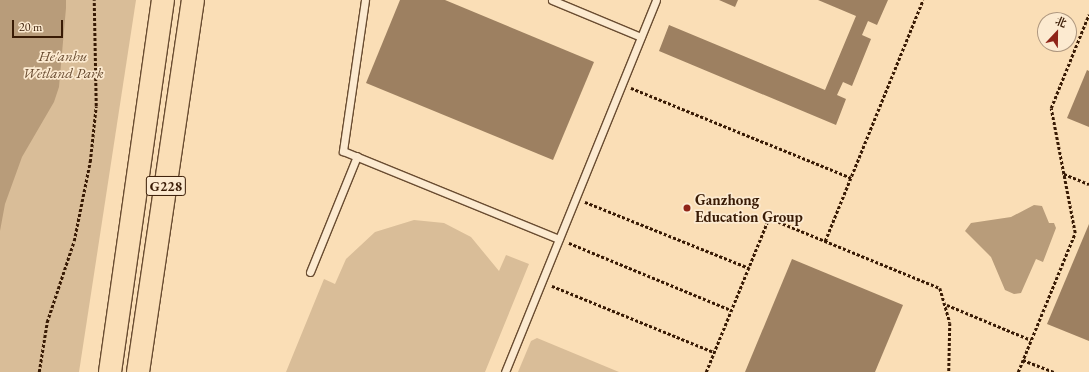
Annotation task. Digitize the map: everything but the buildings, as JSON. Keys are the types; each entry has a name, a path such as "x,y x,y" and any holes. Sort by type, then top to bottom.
{"highway":[{"name":"G228","path":"110,372 163,0"},
{"name":"G228","path":"138,372 193,0"}],"lane":[{"path":"365,0 343,151 559,239"},
{"path":"552,0 640,37"},
{"path":"505,372 656,0"},
{"path":"310,272 357,156"}],"path":[{"path":"39,372 50,309 74,241 90,162 96,106 94,0"},
{"path":"825,241 923,0"},
{"path":"1018,372 1075,233 1051,108 1089,14"},
{"path":"622,84 851,178"},
{"path":"1064,173 1089,184"},
{"path":"576,198 748,268"},
{"path":"706,372 769,218 940,288 946,305 951,341 949,372"},
{"path":"559,239 731,310"},
{"path":"542,282 714,352"},
{"path":"946,305 1031,340"},
{"path":"1023,360 1054,372"}],"green space":[{"name":"He'anhu Wetland Park","path":"0,0 136,0 79,372 0,372"},
{"path":"414,220 444,223 471,237 499,271 506,255 529,264 485,372 286,372 324,279 335,284 346,259 375,232"},
{"path":"537,338 619,372 518,372 531,341"}],"shaded area":[{"path":"0,0 66,0 66,8 59,87 54,102 22,157 5,204 0,231"},
{"path":"1034,205 1042,206 1049,223 1054,223 1056,228 1043,262 1036,259 1021,293 1014,294 1005,290 991,257 965,231 971,223 1011,217"}],"place":[{"name":"Ganzhong Education Group","path":"687,208"}]}
